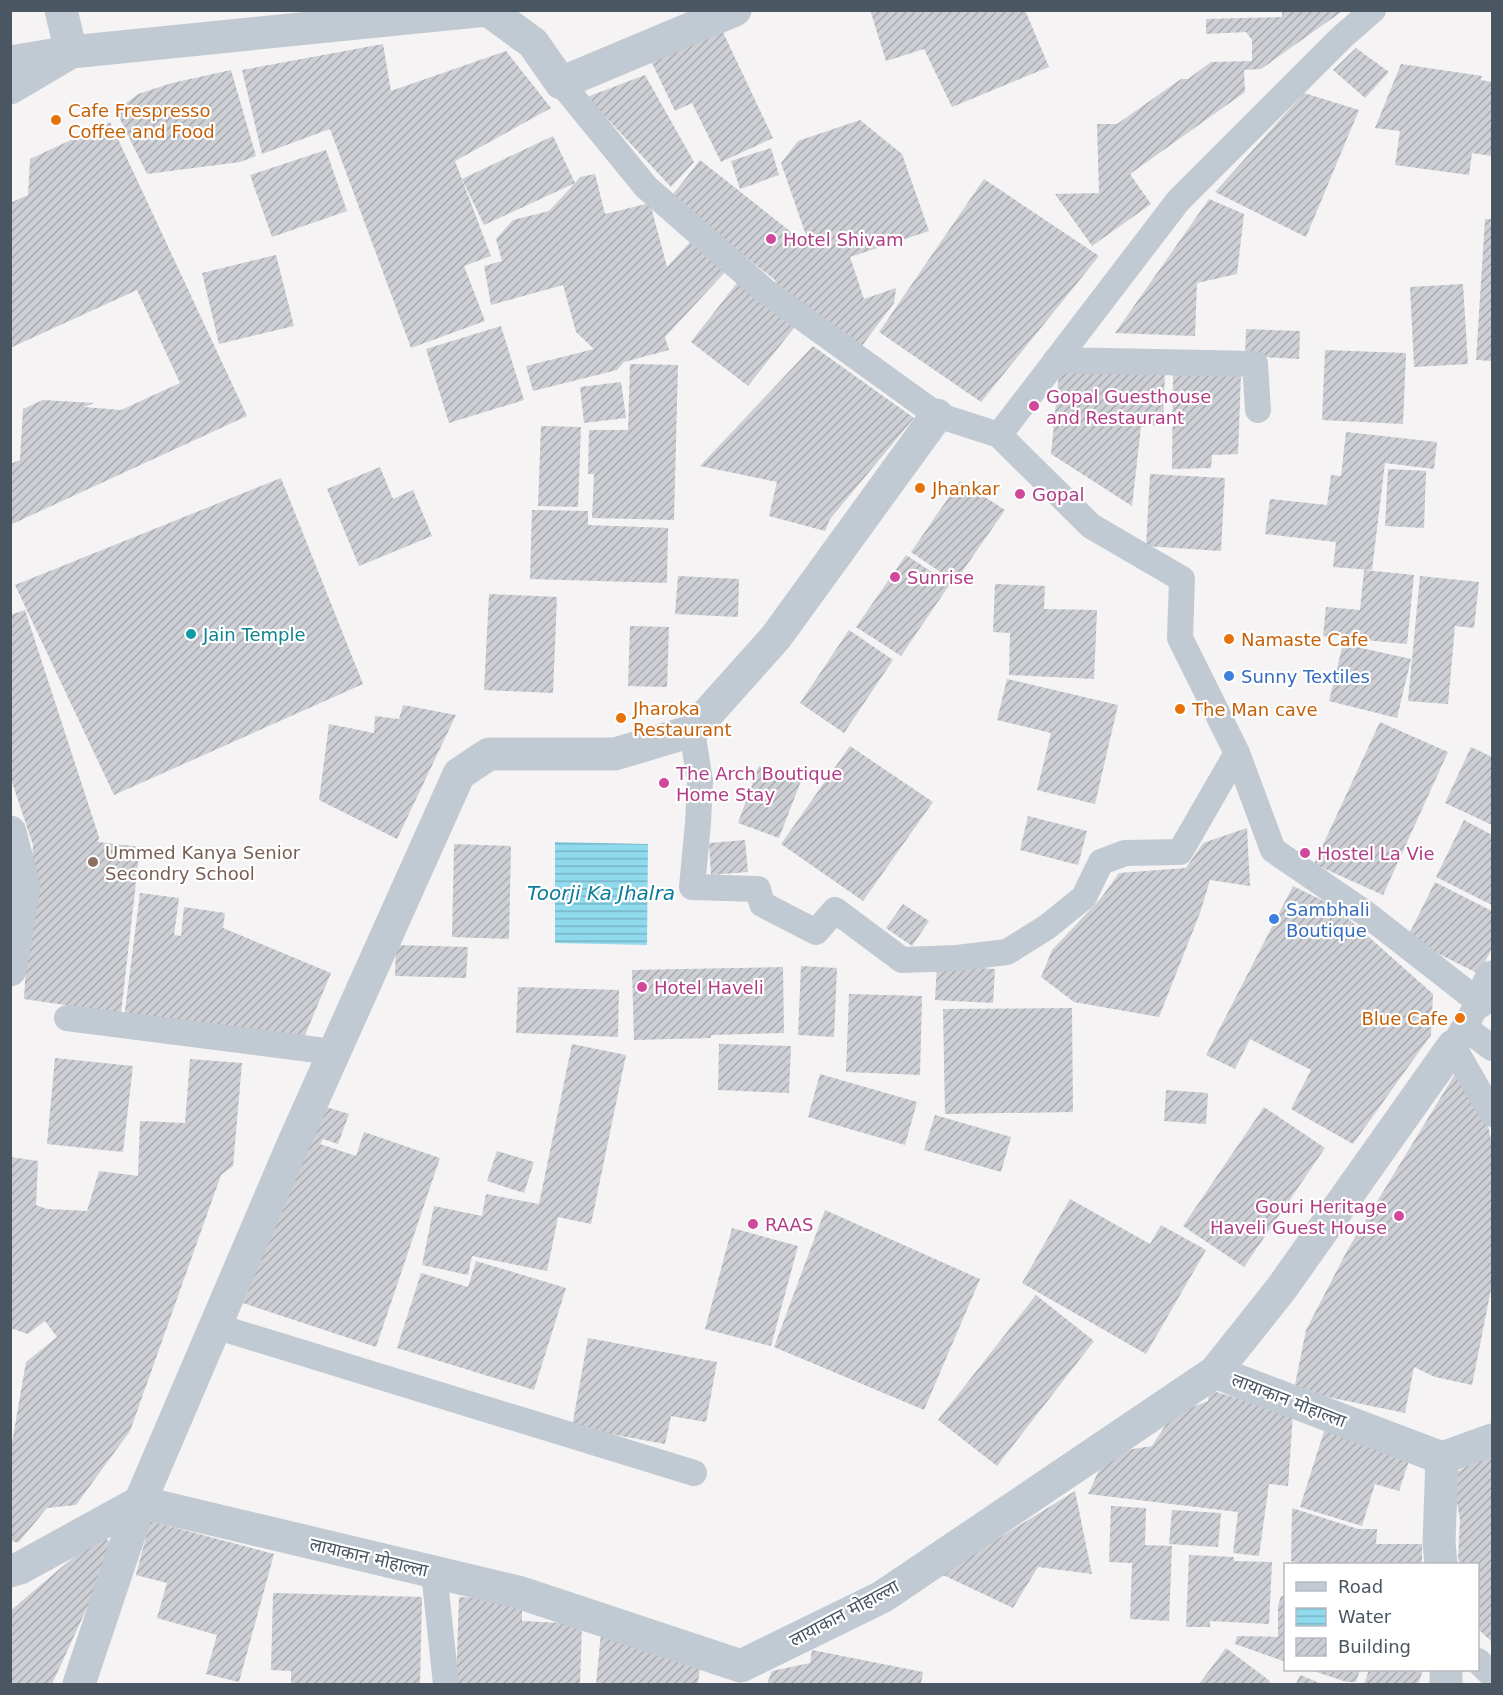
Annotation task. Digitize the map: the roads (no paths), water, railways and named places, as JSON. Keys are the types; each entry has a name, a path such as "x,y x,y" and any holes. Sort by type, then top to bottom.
{"street":[{"path":"61,10 71,52"},
{"path":"10,62 71,52 487,10 533,43 561,83 735,10"},
{"path":"10,88 71,52"},
{"path":"79,1684 140,1502 333,1053 459,774 489,754 615,754 692,731 776,637 937,415"},
{"path":"10,832 24,887 10,970"},
{"path":"1215,1372 1281,1289 1472,1013"},
{"name":"लायाकान मोहाल्ला","path":"140,1502 518,1592 739,1675 882,1598 1215,1372 1442,1458"},
{"path":"1441,1563 1439,1543 1442,1458 1492,1440"},
{"path":"10,1571 20,1568 140,1502"}],"lane":[{"path":"999,435 1178,201 1342,37 1373,10"},
{"path":"561,83 646,187 765,291 937,415 999,435 1091,526 1182,579 1180,638 1237,753 1273,850 1365,912 1472,1013 1492,1048"},
{"path":"1056,360 1255,364 1258,410"},
{"path":"692,731 700,781 692,887 758,889 762,904 816,932 835,909 902,960 957,958 1007,952 1047,927 1084,897 1101,862 1125,853 1180,852 1237,753"},
{"path":"1472,1013 1492,1114"},
{"path":"67,1018 333,1053"},
{"path":"215,1326 694,1473"},
{"path":"434,1572 446,1684"},
{"path":"1479,1662 1492,1675"}],"water":[{"name":"Toorji Ka Jhalra","path":"555,842 648,844 647,945 555,943"}],"place":[{"name":"Cafe Frespresso Coffee and Food","path":"56,120"},
{"name":"Hotel Shivam","path":"771,239"},
{"name":"Gopal Guesthouse and Restaurant","path":"1034,406"},
{"name":"Jhankar","path":"920,488"},
{"name":"Gopal","path":"1020,494"},
{"name":"Sunrise","path":"895,577"},
{"name":"Jain Temple","path":"191,634"},
{"name":"Namaste Cafe","path":"1229,639"},
{"name":"Sunny Textiles","path":"1229,676"},
{"name":"The Man cave","path":"1180,709"},
{"name":"Jharoka Restaurant","path":"621,718"},
{"name":"The Arch Boutique Home Stay","path":"664,783"},
{"name":"Hostel La Vie","path":"1305,853"},
{"name":"Ummed Kanya Senior Secondry School","path":"93,862"},
{"name":"Sambhali Boutique","path":"1274,919"},
{"name":"Hotel Haveli","path":"642,987"},
{"name":"Blue Cafe","path":"1460,1018"},
{"name":"Gouri Heritage Haveli Guest House","path":"1399,1216"},
{"name":"RAAS","path":"753,1224"}]}
